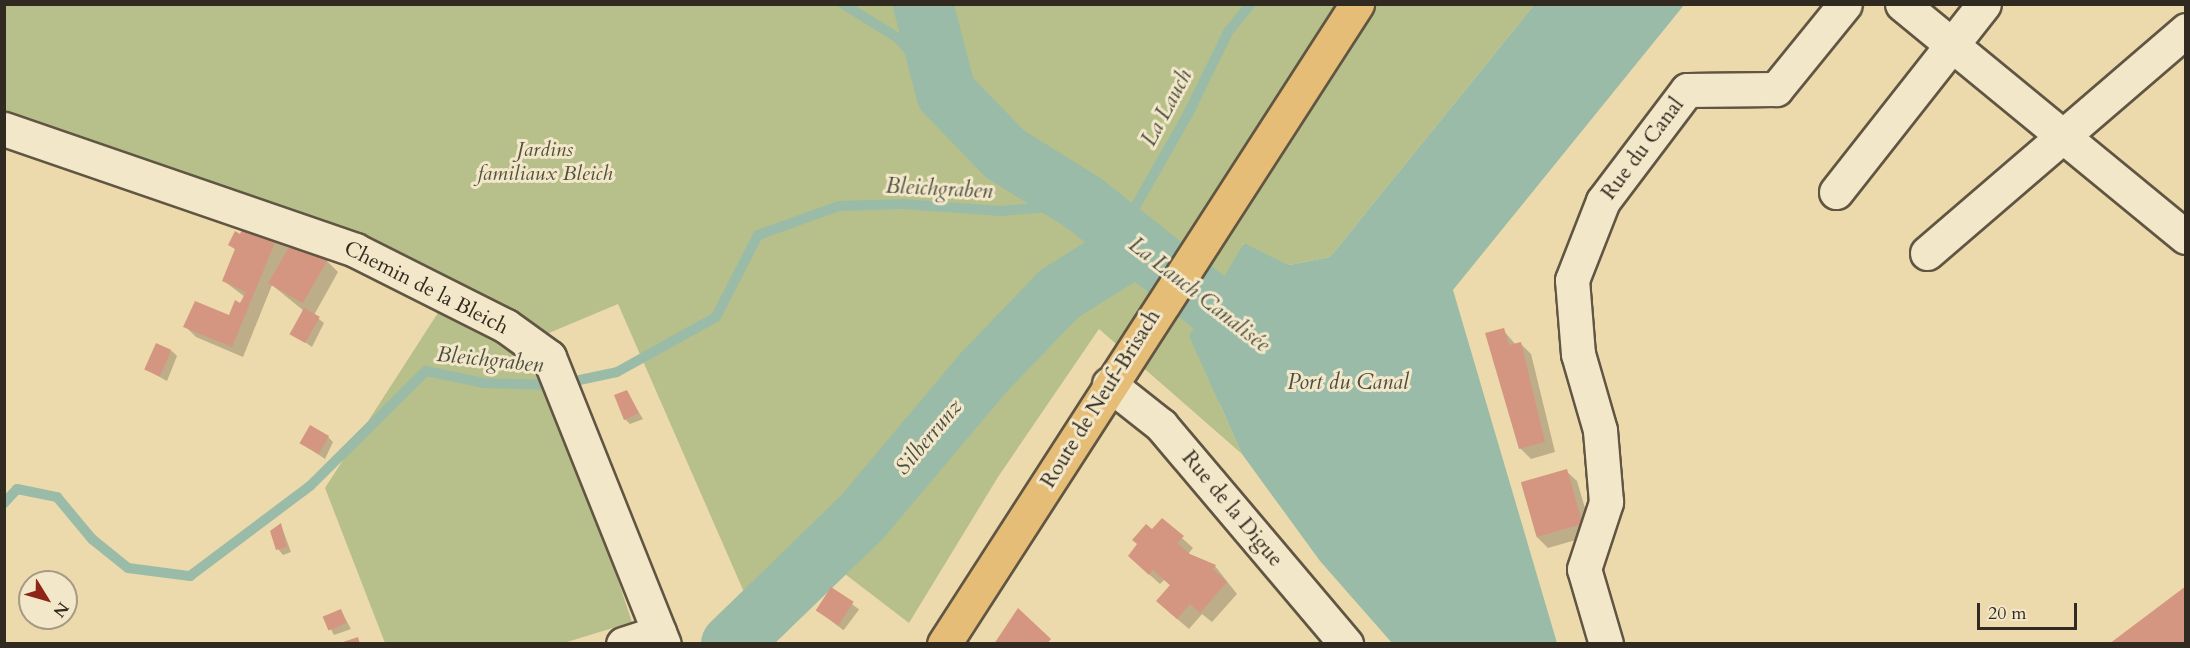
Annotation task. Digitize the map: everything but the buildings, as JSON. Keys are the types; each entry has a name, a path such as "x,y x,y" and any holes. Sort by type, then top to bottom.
{"main road":[{"name":"Route de Neuf-Brisach","path":"944,644 1134,344 1357,4"}],"street":[{"name":"Rue du Canal","path":"1606,644 1584,568 1606,502 1600,430 1578,354 1572,280 1603,201 1687,90 1776,89 1845,4"},
{"path":"1902,4 2186,237"},
{"path":"1836,192 1984,4"},
{"path":"1927,253 2186,30"},
{"name":"Chemin de la Bleich","path":"4,129 355,250 506,326 549,357 662,638"},
{"name":"Rue de la Digue","path":"1109,384 1161,425 1346,644"},
{"path":"623,644 662,638"}],"green space":[{"name":"Jardins familiaux Bleich","path":"5,5 1534,5 1330,257 1289,265 1243,243 1219,403 1242,454 1099,329 998,477 909,623 811,548 747,599 618,304 537,338 632,622 564,643 385,643 325,488 452,291 5,119"}],"water":[{"name":"Port du Canal","path":"1534,5 1684,5 1453,290 1557,643 1392,643 1320,561 1242,454 1189,336 1244,243 1289,265 1330,257"}],"waterway":[{"path":"843,4 898,38 946,93"},
{"name":"La Lauch Canalisée","path":"923,4 946,93 1005,154 1085,204 1274,354"},
{"name":"La Lauch","path":"1121,232 1188,114 1228,32 1251,4"},
{"name":"Bleichgraben","path":"4,503 17,489 57,497 92,539 128,568 190,576 310,486 426,371 484,383 556,385 617,372 716,317 758,235 839,206 903,204 1001,211 1085,204"},
{"name":"Silberrunz","path":"731,644 862,517 985,371 1059,294 1137,245"}]}
